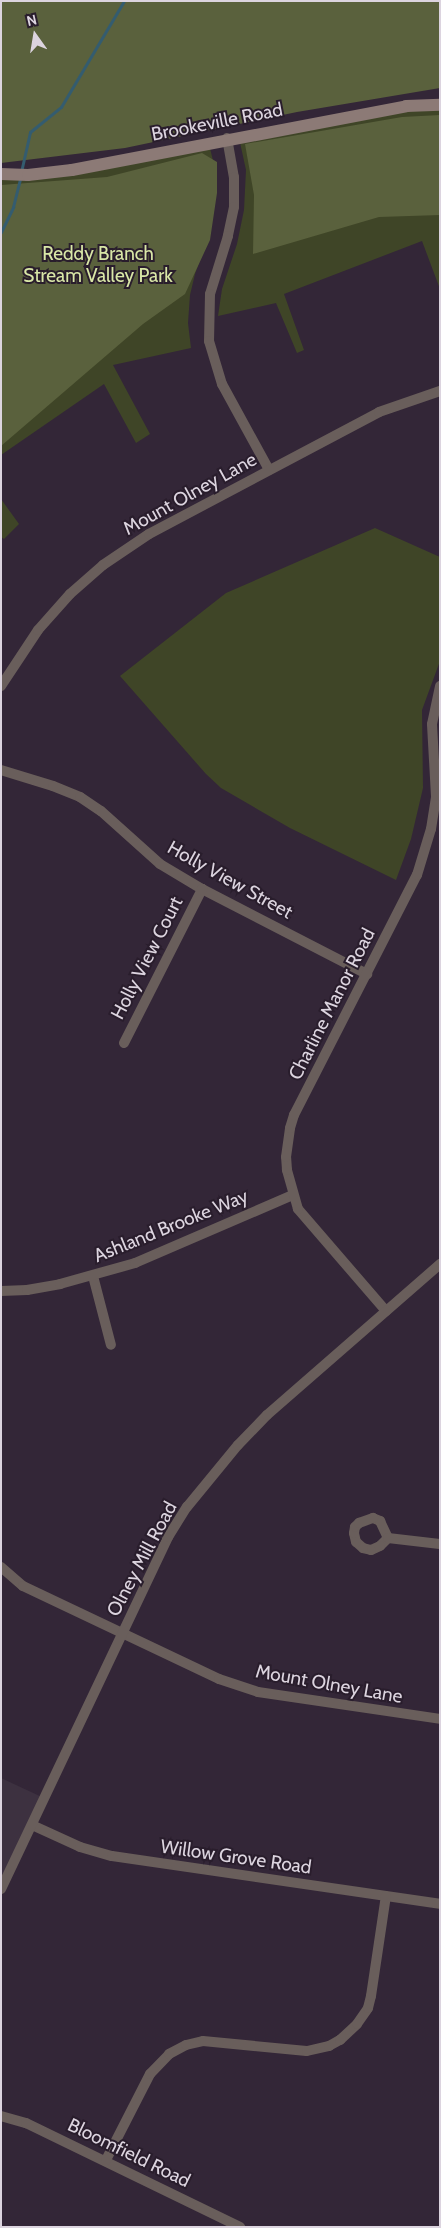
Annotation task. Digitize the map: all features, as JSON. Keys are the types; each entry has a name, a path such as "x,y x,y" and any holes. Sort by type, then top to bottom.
{"street":[{"name":"Brookeville Road","path":"3,174 28,175 99,165 227,138 406,106 440,105"},
{"path":"227,138 234,177 234,207 228,236 210,294 209,341 222,384 269,470"},
{"name":"Mount Olney Lane","path":"1,686 38,630 70,594 104,565 149,534 379,412 414,398 440,391"},
{"name":"Charline Manor Road","path":"386,1311 305,1219 293,1195 286,1157 294,1115 417,875 436,829 432,724 440,686"},
{"name":"Holly View Street","path":"1,770 53,786 80,797 101,812 160,864 202,889 367,974"},
{"name":"Holly View Court","path":"124,1043 202,889"},
{"name":"Ashland Brooke Way","path":"1,1291 27,1290 92,1276 136,1263 293,1195"},
{"name":"Olney Mill Road","path":"1,1889 168,1537 187,1507 232,1451 267,1415 440,1264"},
{"path":"92,1276 111,1345"},
{"path":"388,1538 440,1544"},
{"name":"Mount Olney Lane","path":"1,1567 23,1586 219,1679 258,1692 440,1720"},
{"name":"Willow Grove Road","path":"32,1825 80,1847 112,1856 440,1904"},
{"path":"106,2160 150,2074 169,2054 186,2044 203,2041 307,2050 334,2043 357,2024 368,2008 371,1996 386,1896"},
{"name":"Bloomfield Road","path":"1,2116 26,2123 106,2160 240,2227"}],"shaded area":[{"path":"1,1778 44,1798 1,1889"}],"green space":[{"path":"1,1 440,1 440,88 297,112 125,148 1,163"},
{"name":"Reddy Branch Stream Valley Park","path":"440,106 440,289 422,241 284,294 304,350 297,353 276,303 218,316 222,289 237,244 244,210 246,170 239,138"},
{"path":"440,115 440,215 379,217 253,254 254,195 245,144 402,117"},
{"name":"Reddy Branch Stream Valley Park","path":"209,144 215,169 206,243 190,295 188,323 191,348 113,365 150,434 136,443 104,384 1,455 1,176"},
{"name":"Reddy Branch Stream Valley Park","path":"202,153 217,162 217,193 210,240 185,294 143,324 1,446 1,185 107,177"},
{"path":"1,499 19,524 4,539 1,537"},
{"path":"375,528 440,557 440,661 422,710 423,788 411,839 396,880 290,828 221,788 206,774 120,676 226,593"}],"waterway":[{"path":"21,172 30,132 61,107 124,1"},
{"path":"1,232 13,207 20,178"}]}
